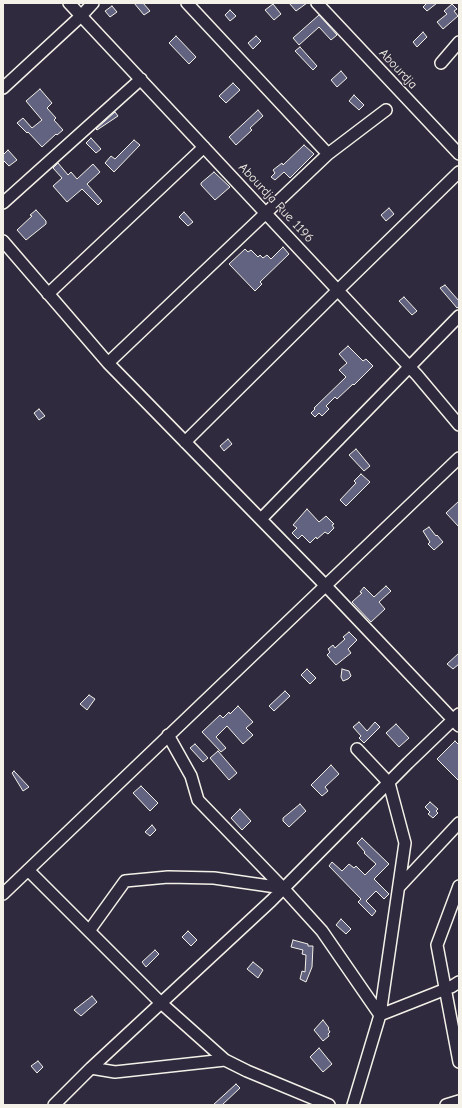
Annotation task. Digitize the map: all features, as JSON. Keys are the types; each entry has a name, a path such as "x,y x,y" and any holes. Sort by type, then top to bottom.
{"street":[{"name":"Abourdja Rue 1196","path":"69,3 266,212 409,367 459,425"},
{"path":"4,86 81,16 93,3"},
{"path":"186,3 328,154"},
{"name":"Abourdja","path":"317,3 459,154"},
{"path":"441,63 459,42"},
{"path":"3,203 141,79"},
{"path":"108,363 328,154 386,110"},
{"path":"48,294 204,147"},
{"path":"185,442 337,290 459,172"},
{"path":"3,241 108,363 457,720 408,763 283,888 91,1068 54,1105"},
{"path":"261,519 459,316"},
{"path":"3,894 459,458"},
{"path":"168,735 191,776 198,800 283,888 322,931 380,1015"},
{"path":"353,1105 380,1015 405,843 389,783 357,749"},
{"path":"399,887 459,823"},
{"path":"28,870 161,1003 225,1060 247,1071 329,1105"},
{"path":"89,931 125,881 168,877 214,878 283,888"},
{"path":"459,886 437,945 459,1062"},
{"path":"380,1015 445,990 459,982"},
{"path":"91,1068 115,1072 225,1060"},
{"path":"446,1105 459,1101"}],"building":[{"path":"134,3 143,3 150,11 144,15"},
{"path":"289,3 307,3 296,11"},
{"path":"427,3 437,3 427,11 423,7"},
{"path":"273,4 281,14 274,20 265,10"},
{"path":"452,4 457,9 454,11 458,16 443,29 437,22 447,14 444,11"},
{"path":"112,6 117,12 110,17 105,11"},
{"path":"230,10 236,16 230,21 225,15"},
{"path":"319,15 337,35 331,40 319,27 299,45 293,38"},
{"path":"423,32 427,37 417,47 413,42"},
{"path":"176,36 196,57 189,64 169,43"},
{"path":"256,36 261,41 253,49 248,43"},
{"path":"300,47 317,66 313,70 295,51"},
{"path":"341,71 347,78 337,87 331,80"},
{"path":"233,83 240,90 226,103 219,96"},
{"path":"40,89 52,103 47,108 56,118 54,120 63,130 57,135 56,134 42,147 17,123 23,118 32,128 42,120 26,101"},
{"path":"354,95 364,105 359,110 349,101"},
{"path":"258,110 263,116 250,128 252,130 236,145 229,137"},
{"path":"115,112 118,116 97,130 96,129"},
{"path":"91,138 101,149 96,153 86,143"},
{"path":"134,140 140,145 114,172 105,163 111,156 115,159"},
{"path":"304,145 314,154 290,178 284,172 275,180 271,177 275,173 273,170 282,163 283,165"},
{"path":"8,150 17,160 9,166 3,160 3,155"},
{"path":"58,163 68,175 71,172 77,179 93,164 100,172 87,184 102,201 98,205 82,189 67,202 53,186 62,178 53,168"},
{"path":"214,172 230,187 215,200 201,185 201,183"},
{"path":"389,208 394,214 386,221 381,215"},
{"path":"36,210 46,221 46,224 26,240 17,230 32,216 30,215"},
{"path":"184,212 193,222 188,226 179,217"},
{"path":"283,247 289,254 260,282 262,284 255,291 229,264 245,249 248,252 251,250 258,257 260,255 263,258 267,255 271,259"},
{"path":"445,285 459,301 459,306 457,308 440,288"},
{"path":"404,297 417,311 412,315 399,301"},
{"path":"348,346 363,361 366,359 373,366 337,399 335,397 326,406 329,409 322,416 319,413 315,417 311,413 315,409 314,408 346,377 339,370 347,363 339,354"},
{"path":"39,409 45,416 39,420 34,413"},
{"path":"228,439 232,444 224,451 220,446"},
{"path":"356,449 370,466 364,471 349,455"},
{"path":"361,474 370,482 346,506 340,500 356,483 354,481"},
{"path":"459,501 459,527 446,513"},
{"path":"307,509 319,522 326,516 334,524 332,525 334,528 328,534 325,532 317,539 316,537 310,543 302,535 298,539 292,533 297,528 293,525"},
{"path":"429,527 443,542 434,550 428,544 430,542 423,531"},
{"path":"386,586 391,591 379,602 385,609 371,622 352,602 362,593 360,592 364,587 374,597"},
{"path":"349,632 357,640 348,649 351,653 336,665 327,655 330,652 328,649 333,645 335,648 345,639 343,637"},
{"path":"459,653 459,664 453,669 447,664"},
{"path":"307,669 316,678 310,684 301,675"},
{"path":"342,669 349,671 351,676 343,681 341,677"},
{"path":"285,691 290,696 274,711 269,706"},
{"path":"89,695 95,699 87,710 80,704"},
{"path":"238,706 253,722 246,728 253,735 243,744 227,726 216,737 226,748 221,752 202,732 220,715 223,718 229,712 230,714"},
{"path":"359,722 367,731 375,722 380,727 364,743 359,738 361,736 353,727"},
{"path":"396,724 409,738 399,747 386,733"},
{"path":"455,741 459,745 459,781 437,759"},
{"path":"195,744 208,758 203,762 190,748"},
{"path":"218,751 237,773 229,780 210,758"},
{"path":"331,765 339,774 325,787 328,791 322,796 311,785"},
{"path":"14,771 29,787 23,791 12,773"},
{"path":"141,786 158,803 150,811 133,793"},
{"path":"430,802 438,809 436,811 438,813 433,818 428,814 430,812 425,807"},
{"path":"300,804 306,811 289,827 283,821 283,818"},
{"path":"240,809 251,821 242,830 231,818"},
{"path":"152,825 156,830 150,836 145,832"},
{"path":"362,838 389,864 374,879 389,894 384,899 376,891 366,901 376,911 372,916 358,902 361,899 329,866 332,862 342,871 349,864 354,868 356,866 365,875 376,864 364,853 365,852 357,843"},
{"path":"341,919 351,929 346,934 336,925"},
{"path":"188,931 197,940 191,946 182,937"},
{"path":"293,940 308,944 308,946 313,946 312,967 306,982 300,979 302,971 305,972 306,955 302,954 303,950 291,947"},
{"path":"155,950 159,954 146,967 142,962"},
{"path":"253,962 263,970 258,978 247,969"},
{"path":"92,996 97,1002 81,1016 74,1010"},
{"path":"323,1020 330,1032 328,1034 329,1036 323,1041 314,1030"},
{"path":"319,1048 332,1064 323,1072 310,1057"},
{"path":"38,1061 43,1067 37,1073 31,1066"},
{"path":"236,1084 240,1088 222,1105 213,1105"}]}
